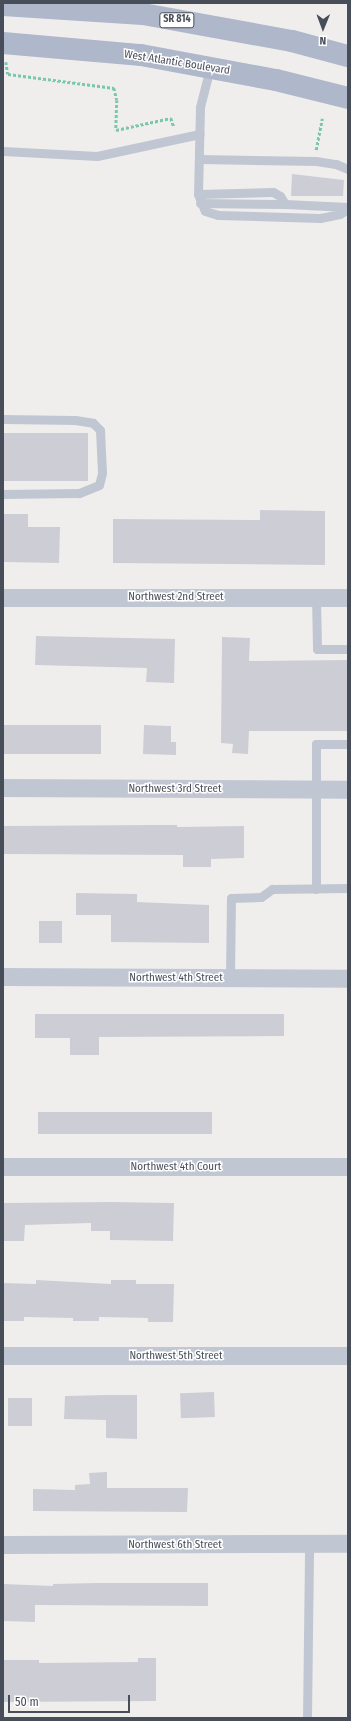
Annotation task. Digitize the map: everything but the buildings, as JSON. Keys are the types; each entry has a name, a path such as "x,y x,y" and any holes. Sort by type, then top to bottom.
{"main road":[{"name":"SR 814","path":"3,5 143,14 292,41 348,56"},
{"name":"West Atlantic Boulevard","path":"4,52 141,55 276,80 348,98"}],"street":[{"name":"Northwest 2nd Street","path":"3,598 316,596 348,598"},
{"name":"Northwest 3rd Street","path":"3,788 348,790"},
{"name":"Northwest 4th Street","path":"3,977 348,979"},
{"name":"Northwest 4th Court","path":"3,1167 348,1167"},
{"name":"Northwest 5th Street","path":"3,1356 348,1356"},
{"name":"Northwest 6th Street","path":"3,1545 348,1544"}],"lane":[{"path":"210,68 200,106 198,194 200,203 205,211 218,215 320,218 340,214 348,208"},
{"path":"3,151 97,156 200,134"},
{"path":"199,159 316,161 336,164 348,169"},
{"path":"198,194 273,192 280,196 285,204"},
{"path":"200,203 285,204 348,208"},
{"path":"3,419 74,420 93,423 100,430 102,473 99,485 79,494 3,494"},
{"path":"316,596 317,649 348,649"},
{"path":"316,889 316,744 348,744"},
{"path":"230,978 231,898 261,897 272,889 348,888"},
{"path":"307,1718 309,1544"}],"path":[{"path":"4,52 8,74 114,88 117,100 116,130 171,118 175,129"},
{"path":"316,153 322,119"}]}
